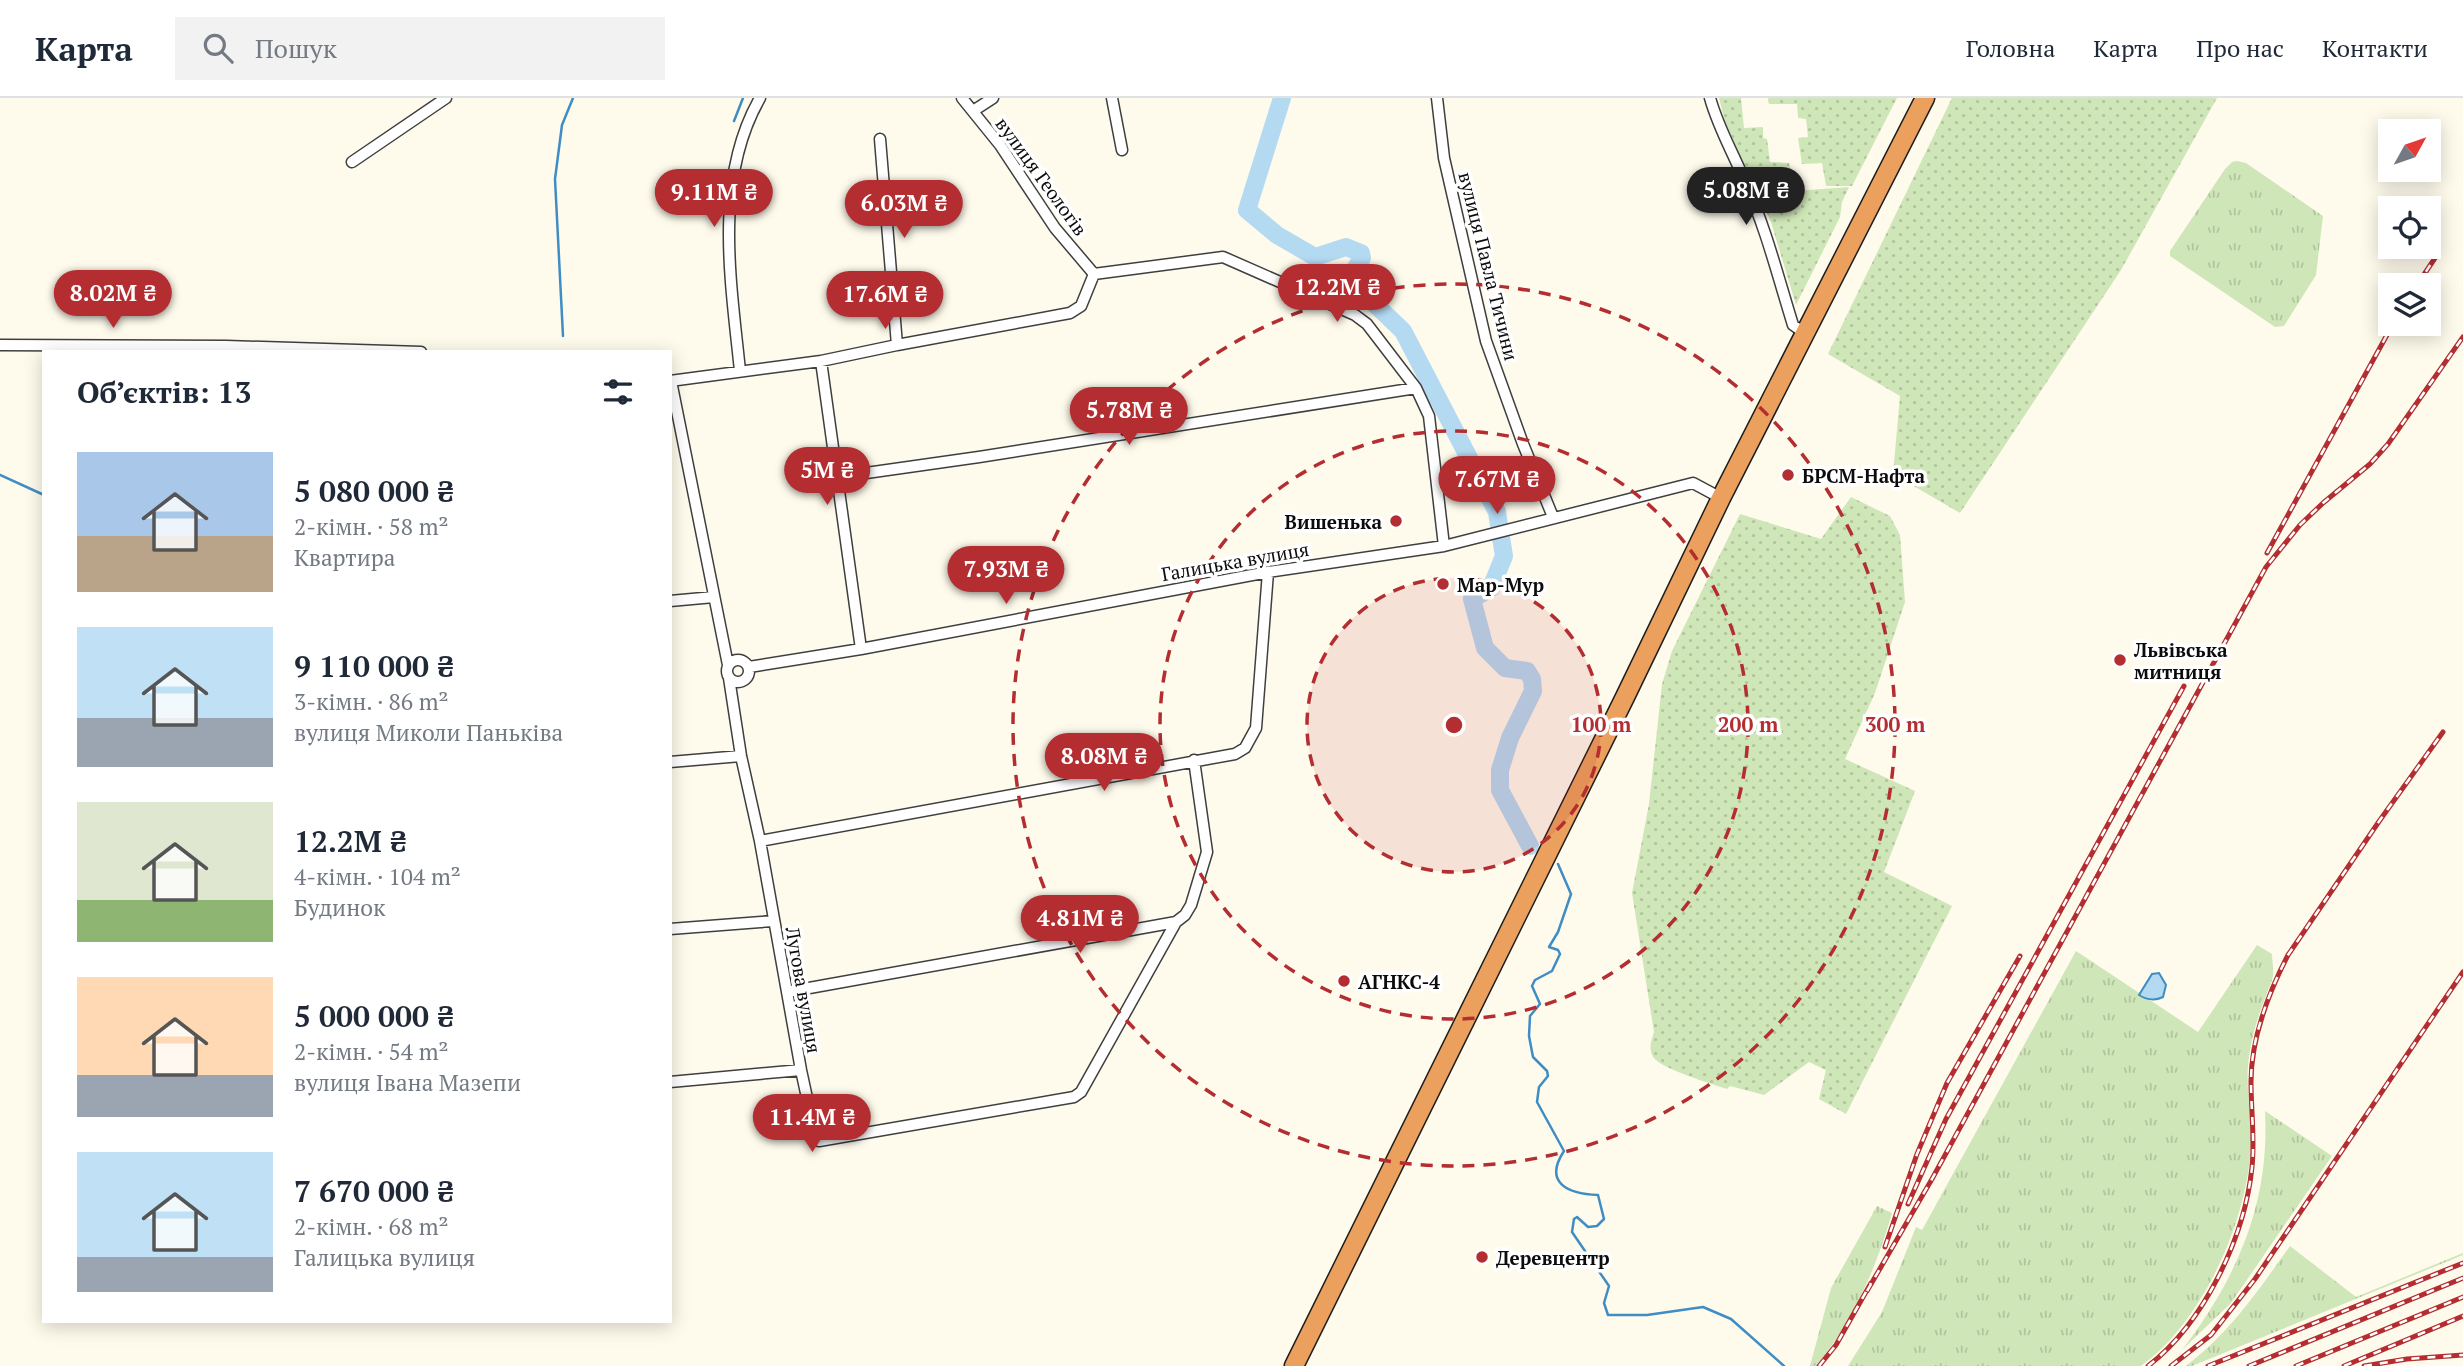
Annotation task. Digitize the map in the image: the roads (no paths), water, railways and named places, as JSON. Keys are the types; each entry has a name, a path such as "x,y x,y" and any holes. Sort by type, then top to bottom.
{"highway":[{"path":"1294,1366 1721,498 1925,98"}],"street":[{"path":"352,162 446,98"},
{"path":"740,371 729,258 730,224 735,156 760,98"},
{"name":"вулиця Геологів","path":"962,98 1020,173 1055,228 1094,274"},
{"path":"973,111 993,98"},
{"path":"1112,98 1122,150"},
{"name":"вулиця Павла Тичини","path":"1437,98 1444,158 1486,341 1522,444 1553,517"},
{"path":"1710,98 1718,127 1745,182 1768,243 1793,325 1806,334"},
{"path":"880,139 897,345"},
{"path":"672,381 821,361 1070,313 1081,306 1094,274 1223,257 1238,261 1355,315 1372,330 1416,388 1429,416 1444,545"},
{"path":"0,345 226,346 356,350"},
{"path":"821,361 861,649"},
{"path":"672,386 728,665 727,674 733,681 742,681 748,675 748,667 743,660 739,659 728,665"},
{"path":"838,477 1416,388"},
{"name":"Галицька вулиця","path":"748,667 861,649 1268,572 1444,545 1693,483 1721,498"},
{"path":"760,841 1235,754 1245,748 1256,728 1268,572"},
{"path":"672,601 714,597"},
{"name":"Лугова вулиця","path":"729,678 741,756 760,841 801,1070 815,1135 819,1141 1074,1097 1081,1092 1176,922"},
{"path":"672,762 741,756"},
{"path":"787,992 1176,922 1185,915 1191,905 1207,852 1194,761"},
{"path":"672,929 773,920"},
{"path":"672,1082 801,1070"}],"water":[{"path":"2159,973 2166,985 2163,997 2151,999 2139,995 2152,974"}],"waterway":[{"path":"563,336 555,179 562,125 573,98"},
{"path":"734,121 743,98"},
{"path":"1282,98 1247,210 1277,235 1315,257 1346,247 1361,253 1362,258 1355,269 1360,290 1403,331 1497,512 1504,556 1491,588 1472,599 1485,648 1505,668 1527,671 1532,679 1533,691 1510,738 1500,770 1500,790 1530,846"},
{"path":"0,475 42,494"},
{"path":"1558,864 1571,894 1558,932 1549,947 1558,950 1560,954 1552,971 1535,980 1532,986 1540,1004 1530,1016 1529,1036 1533,1057 1547,1071 1548,1076 1539,1087 1537,1102 1564,1151 1556,1171 1558,1179 1569,1189 1598,1195 1604,1219 1597,1226 1588,1227 1577,1217 1574,1219 1572,1232 1609,1286 1604,1303 1608,1315 1647,1315 1703,1307 1731,1319 1784,1366"}],"railway":[{"path":"2425,273 2434,259"},
{"path":"2267,553 2386,336"},
{"path":"1867,1291 1932,1179 2266,567 2300,525 2370,464 2388,444 2463,337"},
{"path":"1908,1204 1946,1119 2184,686"},
{"path":"2148,1366 2187,1327 2204,1303 2231,1249 2241,1222 2253,1156 2251,1082 2254,1049 2262,1017 2281,970 2288,955 2443,732"},
{"path":"1885,1247 1917,1154 1947,1083 2020,956"},
{"path":"2171,1366 2211,1335 2255,1279 2463,972"},
{"path":"2208,1366 2463,1263"},
{"path":"2249,1366 2463,1278"},
{"path":"1819,1366 1836,1345 1871,1283"},
{"path":"2296,1366 2463,1297"},
{"path":"2344,1366 2463,1316"},
{"path":"2364,1366 2407,1359 2463,1355"}],"place":[{"name":"БРСМ-Нафта","path":"1788,475"},
{"name":"Вишенька","path":"1396,521"},
{"name":"Мар-Мур","path":"1443,584"},
{"name":"Львівська митниця","path":"2120,660"},
{"name":"АГНКС-4","path":"1344,981"},
{"name":"Деревцентр","path":"1482,1257"}]}
